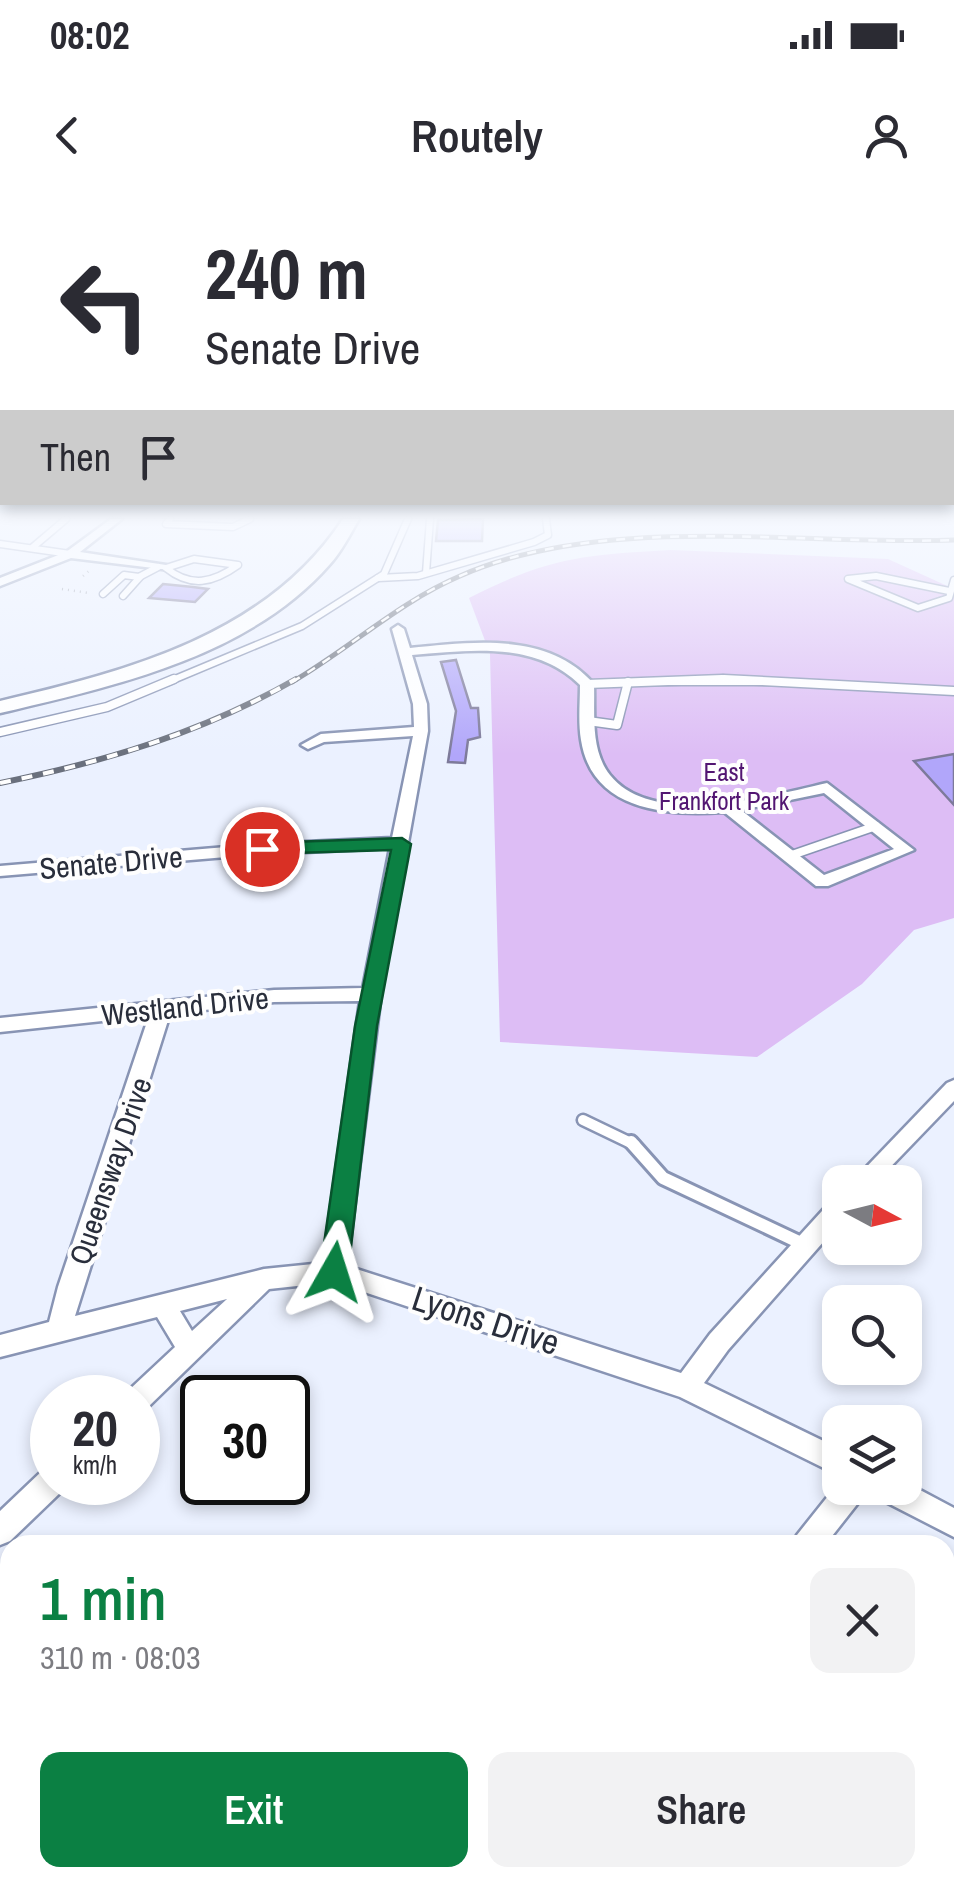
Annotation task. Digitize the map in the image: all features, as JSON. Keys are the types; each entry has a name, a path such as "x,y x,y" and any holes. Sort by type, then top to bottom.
{"main road":[{"path":"0,694 118,663 226,618 254,598"},
{"path":"0,707 118,676 243,623 278,598"}],"street":[{"path":"334,1272 371,994 421,731 420,704 398,629"},
{"path":"404,652 523,651 568,664 587,684 589,746 596,764 620,790 679,810 732,810 828,788 906,850 822,882 732,810"},
{"path":"308,744 321,738 421,731"},
{"name":"Senate Drive","path":"0,871 262,849 402,844"},
{"name":"Westland Drive","path":"0,1026 308,993 371,994"},
{"name":"Queensway Drive","path":"60,1332 161,1010"},
{"path":"879,1165 954,1088"},
{"path":"686,1388 822,1227"},
{"name":"Lyons Drive","path":"0,1346 164,1308 264,1279 334,1272 686,1388 822,1454"},
{"path":"160,1379 264,1279"},
{"path":"164,1308 190,1350"},
{"path":"0,1531 30,1502"},
{"path":"816,1535 839,1505"},
{"path":"920,1505 954,1523"}],"lane":[{"path":"0,732 107,707 302,626 347,598"},
{"path":"893,598 918,608 949,598"},
{"path":"587,684 723,679 954,691"},
{"path":"588,722 618,725 628,682"},
{"path":"789,856 876,826"},
{"path":"583,1120 634,1144 663,1178 806,1245"}],"green space":[{"name":"East Frankfort Park","path":"469,598 954,598 954,918 914,930 862,984 757,1057 500,1042 490,654"}],"building":[{"path":"149,598 199,598 195,602"},
{"path":"456,660 471,708 478,708 480,737 468,740 465,763 448,762 456,711 441,662"},
{"path":"954,754 954,805 914,761"}],"railway":[{"path":"292,682 420,598"},
{"path":"0,783 152,743 226,715 296,679"}],"route":[{"path":"262,849 402,844 371,994 346,1152 334,1272"}]}
